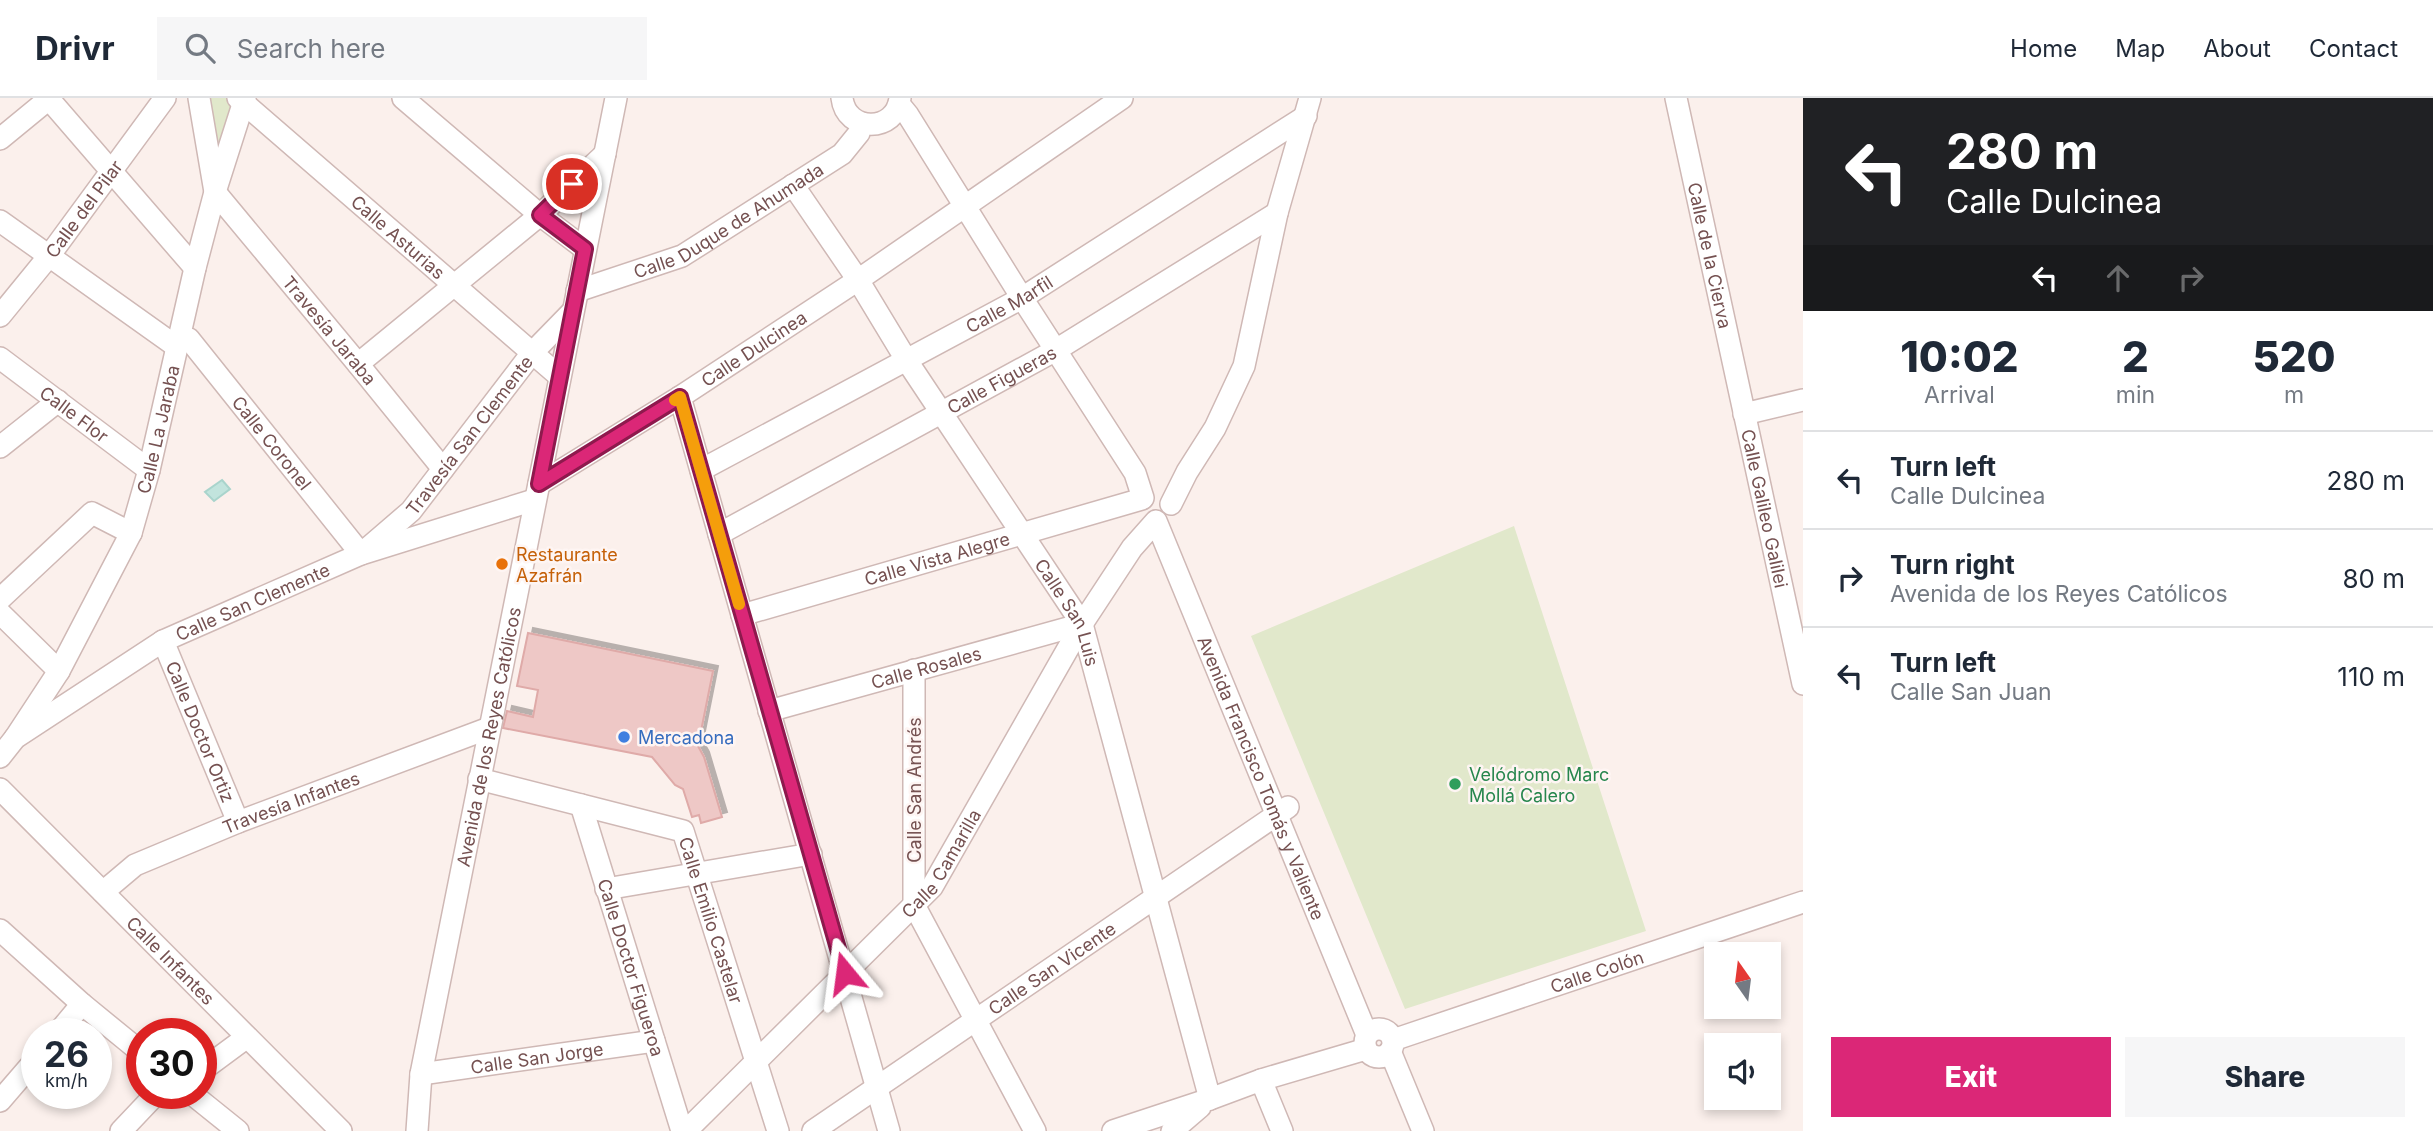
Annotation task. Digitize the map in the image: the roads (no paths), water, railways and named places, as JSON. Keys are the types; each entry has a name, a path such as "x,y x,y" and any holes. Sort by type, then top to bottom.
{"street":[{"path":"0,139 49,98 195,268"},
{"name":"Calle del Pilar","path":"0,316 50,256 165,98"},
{"path":"199,98 215,192"},
{"path":"402,98 540,215 585,249"},
{"name":"Avenida de los Reyes Católicos","path":"417,1131 421,1074 616,98"},
{"path":"842,98 846,112 861,124 880,124 895,113 900,101"},
{"name":"Calle Dulcinea","path":"536,492 858,280 1122,98"},
{"name":"Calle de la Cierva","path":"1676,98 1744,414"},
{"name":"Calle La Jaraba","path":"15,738 59,671 131,533 149,470 195,268 242,99"},
{"name":"Calle Asturias","path":"242,99 559,376"},
{"path":"900,101 1135,473 1151,504 1187,472 1215,428 1244,366 1277,214 1308,107"},
{"name":"Calle Marfil","path":"701,470 1022,298 1308,107"},
{"name":"Calle Duque de Ahumada","path":"576,291 682,256 842,154 859,133 861,124"},
{"path":"358,363 540,215 605,153"},
{"name":"Calle San Luis","path":"793,184 1082,624 1210,1099"},
{"name":"Travesía Jaraba","path":"215,192 443,469"},
{"name":"Calle Figueras","path":"719,534 1056,350 1277,214"},
{"name":"Calle Coronel","path":"0,220 178,344 189,338 361,554"},
{"name":"Travesía San Clemente","path":"361,554 411,510 532,354 572,313"},
{"name":"Calle Flor","path":"0,358 149,470"},
{"path":"680,397 889,1131"},
{"path":"1744,414 1803,400"},
{"path":"0,447 58,401"},
{"name":"Calle Galileo Galilei","path":"1744,414 1803,684"},
{"name":"Calle San Clemente","path":"0,757 15,738 163,641 361,554 536,492"},
{"name":"Calle Vista Alegre","path":"742,615 1021,533 1151,504"},
{"name":"Calle Camarilla","path":"684,1131 932,887 1082,624 1132,548 1151,504"},
{"name":"Avenida Francisco Tomás y Valiente","path":"1151,504 1283,810 1379,1043 1408,1131"},
{"path":"0,599 92,513 131,533"},
{"path":"0,613 59,671"},
{"name":"Calle Rosales","path":"769,711 1082,624"},
{"name":"Calle Doctor Ortiz","path":"163,641 238,822"},
{"name":"Calle San Andrés","path":"914,670 914,905 1035,1131"},
{"name":"Travesía Infantes","path":"103,892 135,865 238,822 489,728"},
{"name":"Calle Emilio Castelar","path":"479,779 684,831 778,1131"},
{"name":"Calle Infantes","path":"0,789 341,1131"},
{"name":"Calle Doctor Figueroa","path":"581,805 684,1131"},
{"name":"Calle San Vicente","path":"813,1131 1283,810"},
{"path":"606,889 811,854"},
{"name":"Calle Colón","path":"1113,1131 1803,902"},
{"path":"4,941 126,1040"},
{"path":"70,1018 82,1004"},
{"path":"217,1059 247,1037"},
{"name":"Calle San Jorge","path":"421,1074 654,1041"},
{"name":"Avenida Francisco Tomás y Valiente","path":"1379,1043 1423,1131"},
{"path":"0,1101 21,1077"},
{"path":"1261,1080 1282,1131"},
{"name":"Calle Colón","path":"1172,1131 1210,1099"},
{"path":"121,1131 142,1109"},
{"path":"208,1109 228,1128"}],"water":[{"path":"222,480 230,489 214,501 205,492"}],"place":[{"name":"Restaurante Azafrán","path":"502,564"},
{"name":"Mercadona","path":"624,737"},
{"name":"Velódromo Marc Mollá Calero","path":"1455,784"}]}
